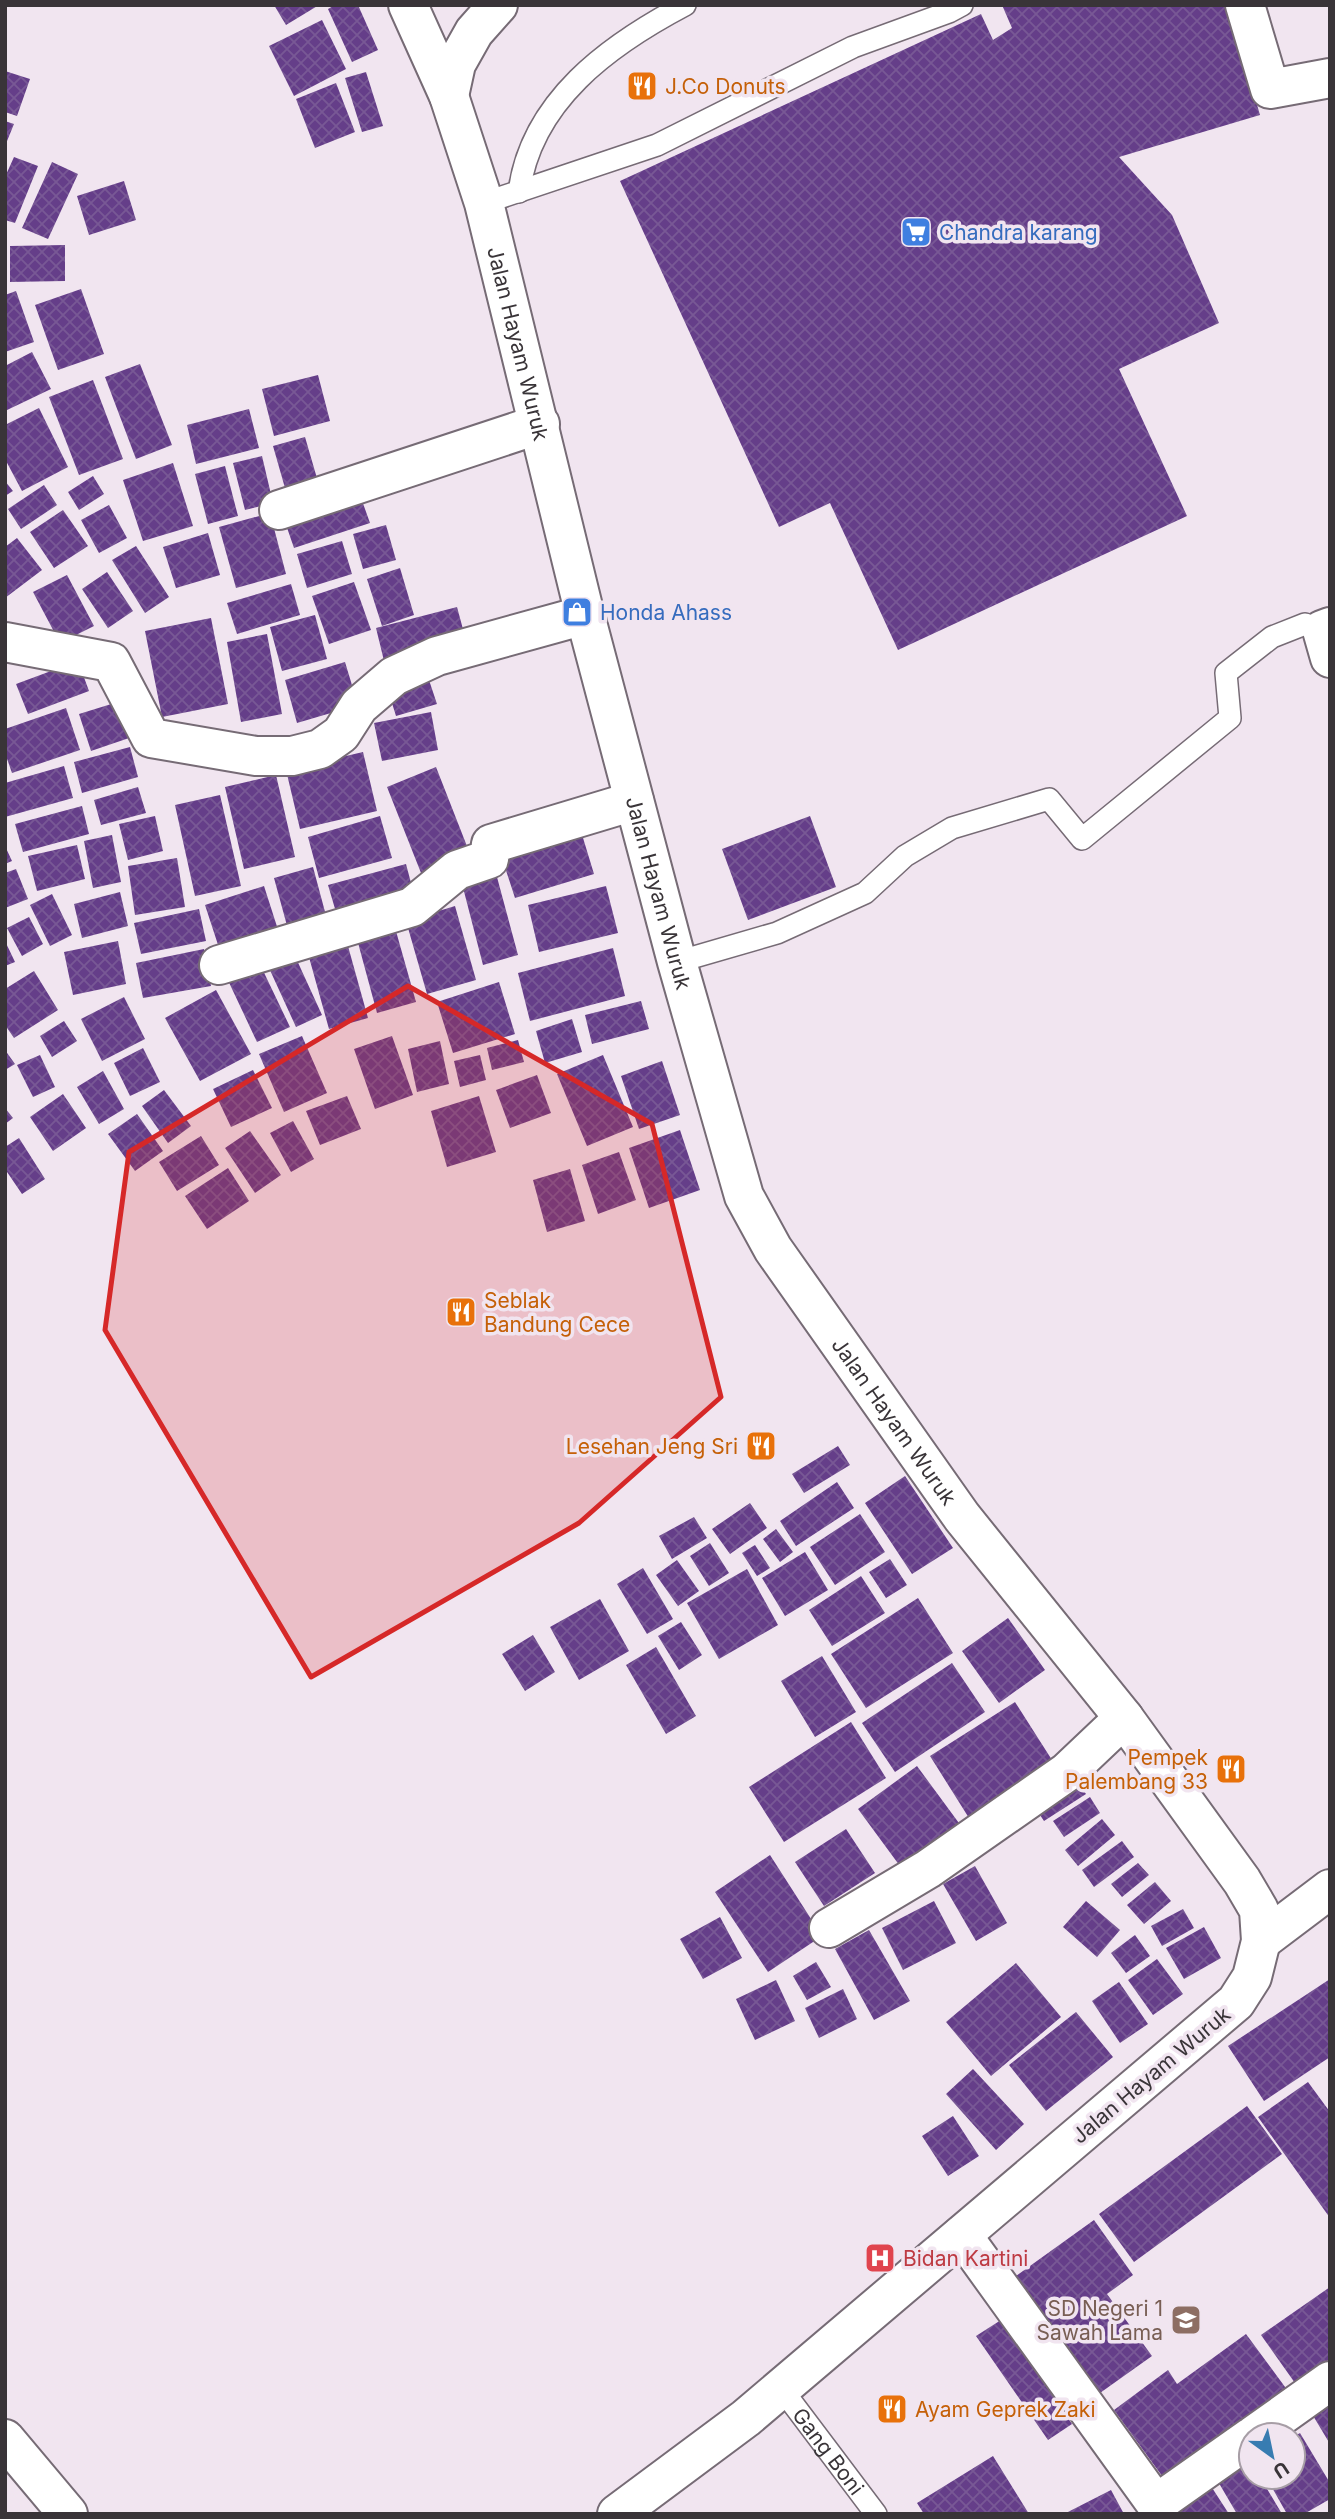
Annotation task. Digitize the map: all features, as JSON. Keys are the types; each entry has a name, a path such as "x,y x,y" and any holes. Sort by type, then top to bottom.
{"street":[{"name":"Jalan Hayam Wuruk","path":"408,5 449,96 502,198 540,424 585,615 677,962 744,1196 772,1250 962,1517 1124,1718 1242,1881 1259,1910 1261,1941 1252,1977 1236,2003 746,2418 617,2514"},
{"path":"449,96 456,64 474,32 498,5"},
{"path":"1245,5 1270,89 1330,78"},
{"path":"279,510 540,424"},
{"path":"5,642 111,662 151,738 256,756 292,756 320,749 341,734 359,706 394,676 437,656 585,615"},
{"path":"219,965 412,907 457,870 489,859 491,844 634,801"},
{"path":"829,1928 928,1869 1067,1772 1124,1718"},
{"path":"1261,1941 1330,1889"},
{"path":"962,2235 1156,2504 1237,2447"},
{"path":"1273,2421 1330,2381"},
{"path":"5,2439 68,2514"}],"lane":[{"path":"502,198 558,100 609,51 641,28 685,5"},
{"path":"502,198 657,145 853,47 962,5"},
{"path":"677,962 777,933 865,893 905,856 952,828 1049,799 1082,839 1230,718 1226,673 1272,637 1305,624 1327,638"},
{"name":"Gang Boni","path":"781,2388 876,2514"}],"highlighted area":[{"path":"408,986 652,1124 721,1397 579,1523 311,1677 105,1330 129,1152"}],"building":[{"path":"274,5 319,5 286,25"},
{"path":"335,5 358,5 378,50 352,62 328,9"},
{"path":"1002,5 1228,5 1260,115 1119,157 1172,215 1219,323 1119,369 1187,516 898,650 830,503 779,527 620,181 981,14 993,40 1012,28"},
{"path":"322,20 346,69 294,96 269,46"},
{"path":"5,71 30,79 17,116 5,112"},
{"path":"366,72 383,126 362,132 345,78"},
{"path":"336,83 355,132 315,148 296,99"},
{"path":"5,121 14,124 5,146"},
{"path":"14,157 38,166 15,223 5,220 5,177"},
{"path":"52,162 78,174 48,239 22,228"},
{"path":"124,181 136,220 89,235 77,196"},
{"path":"65,245 65,281 10,282 10,246"},
{"path":"81,289 104,354 58,370 35,305"},
{"path":"16,291 34,342 5,352 5,295"},
{"path":"32,352 51,389 5,411 5,366"},
{"path":"140,364 172,445 136,459 105,377"},
{"path":"318,375 330,421 274,436 262,389"},
{"path":"93,380 123,459 79,475 49,397"},
{"path":"39,408 68,467 22,491 5,459 5,425"},
{"path":"249,409 259,448 196,464 187,425"},
{"path":"305,437 321,492 289,502 273,446"},
{"path":"262,456 273,503 245,510 233,463"},
{"path":"173,463 193,526 143,541 123,480"},
{"path":"225,466 238,516 208,524 195,474"},
{"path":"93,476 104,494 79,510 68,492"},
{"path":"5,481 13,491 5,496"},
{"path":"44,485 57,505 21,529 8,509"},
{"path":"360,495 370,523 294,548 284,519"},
{"path":"109,505 127,538 99,553 81,520"},
{"path":"63,510 88,546 54,568 30,532"},
{"path":"270,513 286,574 236,588 219,527"},
{"path":"386,525 396,560 363,569 353,534"},
{"path":"208,533 220,575 176,588 163,547"},
{"path":"17,538 42,570 5,598 5,547"},
{"path":"342,541 352,574 307,588 297,554"},
{"path":"136,546 169,597 145,613 112,560"},
{"path":"400,568 414,615 382,626 367,579"},
{"path":"107,572 133,611 108,628 82,589"},
{"path":"67,575 94,626 60,643 33,592"},
{"path":"354,582 371,630 329,644 312,596"},
{"path":"291,584 300,615 237,634 227,603"},
{"path":"457,607 467,644 385,665 376,628"},
{"path":"315,615 327,659 282,671 270,627"},
{"path":"211,618 228,704 162,717 145,631"},
{"path":"267,634 282,714 241,722 227,642"},
{"path":"78,661 89,691 28,714 16,684"},
{"path":"345,662 358,705 297,723 285,680"},
{"path":"427,674 437,704 396,716 387,687"},
{"path":"121,701 132,737 91,751 79,714"},
{"path":"66,708 80,750 12,773 5,753 5,729"},
{"path":"431,712 438,750 382,761 374,723"},
{"path":"130,747 138,777 82,793 74,762"},
{"path":"363,752 377,811 300,829 286,770"},
{"path":"64,766 73,798 5,817 5,783"},
{"path":"436,767 472,859 423,878 387,787"},
{"path":"276,775 295,857 244,869 225,787"},
{"path":"138,787 146,813 101,825 94,800"},
{"path":"220,795 241,886 195,896 175,805"},
{"path":"82,806 89,834 23,852 15,824"},
{"path":"155,816 163,851 128,860 119,824"},
{"path":"380,816 392,858 319,878 308,837"},
{"path":"810,816 836,887 748,920 722,849"},
{"path":"580,828 594,874 515,898 500,852"},
{"path":"112,835 121,882 93,888 84,841"},
{"path":"77,845 85,879 37,891 28,856"},
{"path":"5,846 12,861 5,864"},
{"path":"177,858 185,907 135,915 128,866"},
{"path":"406,864 415,898 338,919 328,885"},
{"path":"494,866 518,955 483,965 460,876"},
{"path":"313,867 328,923 289,933 274,878"},
{"path":"16,869 28,899 5,908 5,873"},
{"path":"264,886 281,939 222,957 205,905"},
{"path":"606,886 618,933 539,952 528,905"},
{"path":"120,892 128,926 82,938 74,904"},
{"path":"52,894 72,935 50,946 30,905"},
{"path":"455,906 476,980 427,994 406,921"},
{"path":"199,909 206,941 141,954 134,923"},
{"path":"29,917 43,944 22,956 7,928"},
{"path":"392,917 416,1002 377,1013 354,928"},
{"path":"346,939 368,1018 329,1029 307,950"},
{"path":"5,941 15,962 5,966"},
{"path":"118,941 126,984 73,995 64,952"},
{"path":"613,948 625,996 530,1021 518,973"},
{"path":"204,949 211,986 143,998 136,963"},
{"path":"295,956 322,1015 296,1027 269,968"},
{"path":"257,958 290,1027 257,1042 225,974"},
{"path":"34,971 58,1010 14,1038 5,1025 5,989"},
{"path":"499,982 515,1034 453,1053 437,1002"},
{"path":"216,990 251,1054 200,1081 165,1018"},
{"path":"124,997 145,1039 102,1061 81,1019"},
{"path":"641,1001 649,1029 592,1044 585,1015"},
{"path":"572,1019 582,1052 545,1063 536,1031"},
{"path":"64,1021 77,1041 52,1057 40,1036"},
{"path":"302,1036 327,1093 284,1112 259,1054"},
{"path":"392,1036 413,1095 375,1109 354,1049"},
{"path":"518,1040 524,1062 492,1070 487,1048"},
{"path":"440,1041 449,1084 417,1092 408,1049"},
{"path":"143,1048 160,1082 130,1096 114,1063"},
{"path":"5,1050 15,1064 5,1070"},
{"path":"40,1055 55,1087 33,1097 17,1065"},
{"path":"480,1055 486,1080 460,1087 454,1061"},
{"path":"603,1055 633,1127 587,1146 557,1074"},
{"path":"662,1061 680,1115 639,1129 621,1076"},
{"path":"253,1070 272,1108 231,1127 213,1089"},
{"path":"103,1071 124,1109 99,1124 77,1087"},
{"path":"537,1075 551,1113 510,1128 496,1090"},
{"path":"164,1090 191,1126 168,1143 142,1106"},
{"path":"63,1094 86,1128 53,1151 30,1117"},
{"path":"347,1096 361,1129 320,1145 306,1111"},
{"path":"479,1096 496,1152 447,1167 431,1111"},
{"path":"5,1108 13,1118 5,1124"},
{"path":"137,1114 163,1151 135,1171 108,1134"},
{"path":"293,1121 314,1159 291,1172 270,1133"},
{"path":"680,1130 700,1190 649,1208 629,1148"},
{"path":"250,1131 281,1175 255,1193 225,1148"},
{"path":"201,1136 219,1165 177,1191 159,1162"},
{"path":"19,1138 45,1179 22,1194 5,1169 5,1147"},
{"path":"619,1152 636,1200 598,1214 582,1165"},
{"path":"228,1168 249,1201 207,1229 185,1196"},
{"path":"570,1169 585,1221 547,1232 533,1180"},
{"path":"838,1446 850,1465 804,1493 792,1474"},
{"path":"905,1476 953,1548 912,1574 865,1503"},
{"path":"837,1482 854,1508 796,1546 780,1521"},
{"path":"750,1503 767,1528 730,1554 712,1529"},
{"path":"860,1514 885,1552 835,1585 810,1547"},
{"path":"694,1517 707,1538 672,1559 659,1536"},
{"path":"776,1529 793,1552 780,1562 763,1539"},
{"path":"710,1543 729,1573 709,1586 690,1556"},
{"path":"755,1545 770,1568 757,1576 742,1553"},
{"path":"805,1552 828,1590 785,1616 762,1578"},
{"path":"890,1559 907,1585 886,1598 869,1572"},
{"path":"677,1560 699,1591 678,1606 656,1575"},
{"path":"643,1568 673,1619 647,1634 617,1584"},
{"path":"747,1569 778,1625 719,1659 687,1603"},
{"path":"861,1576 885,1613 832,1646 809,1610"},
{"path":"918,1598 953,1653 866,1708 831,1654"},
{"path":"600,1599 629,1651 579,1680 550,1627"},
{"path":"1008,1618 1045,1670 999,1703 962,1651"},
{"path":"681,1622 702,1655 679,1670 658,1636"},
{"path":"533,1635 555,1672 525,1691 502,1654"},
{"path":"656,1647 696,1716 666,1734 626,1665"},
{"path":"822,1656 856,1712 815,1737 781,1681"},
{"path":"952,1663 985,1712 895,1772 862,1723"},
{"path":"1015,1702 1059,1771 974,1826 930,1756"},
{"path":"851,1722 886,1778 784,1842 749,1787"},
{"path":"917,1766 967,1834 908,1877 858,1809"},
{"path":"1074,1776 1086,1794 1044,1821 1032,1803"},
{"path":"1090,1797 1100,1813 1064,1837 1053,1821"},
{"path":"1102,1819 1115,1835 1078,1866 1065,1850"},
{"path":"846,1829 875,1873 824,1906 795,1862"},
{"path":"1122,1841 1134,1857 1094,1887 1082,1870"},
{"path":"770,1855 822,1936 768,1972 715,1892"},
{"path":"1138,1863 1149,1875 1122,1897 1111,1884"},
{"path":"975,1866 1007,1923 976,1941 943,1884"},
{"path":"1155,1882 1171,1901 1144,1924 1127,1905"},
{"path":"934,1901 956,1943 903,1970 882,1928"},
{"path":"1086,1901 1120,1930 1097,1957 1063,1927"},
{"path":"1183,1909 1194,1928 1162,1946 1151,1926"},
{"path":"720,1917 742,1958 703,1979 680,1939"},
{"path":"1204,1927 1221,1958 1184,1979 1166,1948"},
{"path":"869,1930 910,2001 874,2020 835,1949"},
{"path":"1135,1935 1150,1956 1126,1973 1111,1953"},
{"path":"1157,1959 1183,1994 1153,2015 1128,1980"},
{"path":"816,1962 831,1987 807,2000 793,1976"},
{"path":"1016,1963 1061,2017 991,2076 946,2022"},
{"path":"1330,1979 1330,2057 1264,2101 1228,2046"},
{"path":"776,1980 795,2021 755,2040 736,1999"},
{"path":"1119,1982 1148,2024 1120,2043 1092,2001"},
{"path":"843,1989 857,2019 819,2038 805,2008"},
{"path":"1076,2012 1113,2057 1046,2111 1009,2065"},
{"path":"973,2069 1024,2124 996,2150 946,2094"},
{"path":"1308,2082 1330,2112 1330,2218 1258,2117"},
{"path":"1247,2106 1282,2154 1134,2262 1099,2214"},
{"path":"953,2116 979,2156 948,2176 922,2136"},
{"path":"1094,2220 1133,2275 1107,2294 1152,2356 1100,2393 1016,2276"},
{"path":"1330,2287 1330,2359 1295,2383 1261,2335"},
{"path":"1001,2320 1072,2424 1048,2440 976,2336"},
{"path":"1246,2334 1288,2391 1247,2421 1237,2421 1237,2428 1165,2480 1114,2410 1168,2370 1177,2384"},
{"path":"1330,2404 1330,2444 1312,2414"},
{"path":"1307,2445 1330,2483 1330,2499 1304,2514 1287,2514 1274,2491 1307,2491"},
{"path":"993,2456 1029,2514 924,2514 917,2503"},
{"path":"1237,2459 1237,2491 1268,2491 1282,2514 1237,2514 1213,2473"},
{"path":"1207,2480 1229,2514 1181,2514 1173,2501"},
{"path":"1111,2490 1124,2514 1064,2514"}],"place":[{"name":"J.Co Donuts","path":"642,86"},
{"name":"Chandra karang","path":"916,232"},
{"name":"Honda Ahass","path":"577,612"},
{"name":"Seblak Bandung Cece","path":"461,1312"},
{"name":"Lesehan Jeng Sri","path":"761,1446"},
{"name":"Pempek Palembang 33","path":"1231,1769"},
{"name":"Bidan Kartini","path":"880,2258"},
{"name":"SD Negeri 1 Sawah Lama","path":"1186,2320"},
{"name":"Ayam Geprek Zaki","path":"892,2409"}]}
